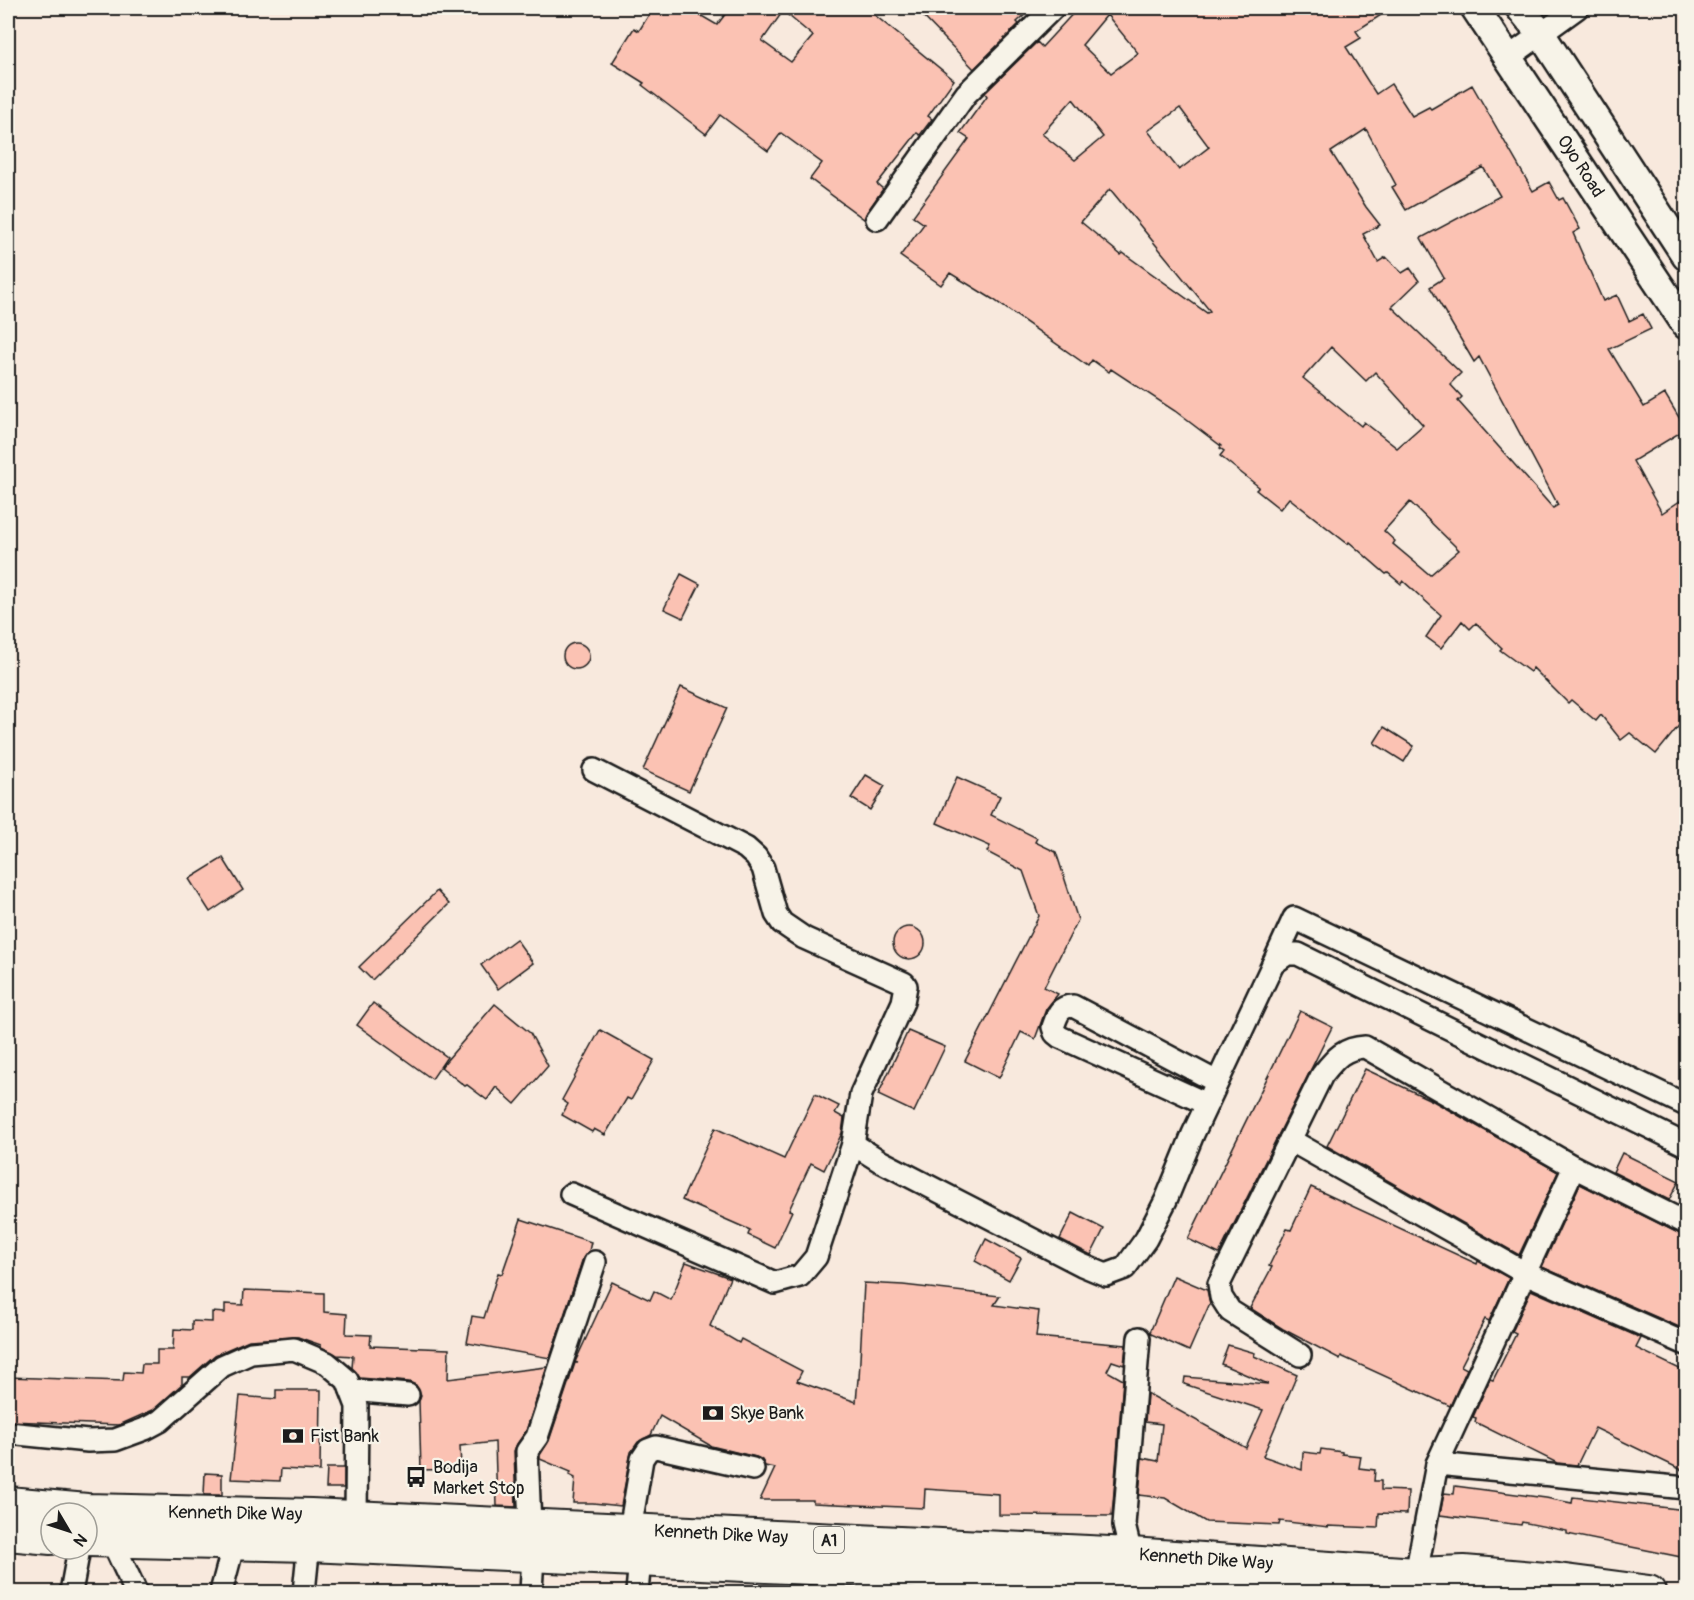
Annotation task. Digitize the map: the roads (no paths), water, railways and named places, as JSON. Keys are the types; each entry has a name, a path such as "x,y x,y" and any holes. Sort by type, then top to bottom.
{"highway":[{"name":"Kenneth Dike Way","path":"8,1503 310,1530 532,1541 630,1530 1131,1554 1416,1574 1464,1572 1558,1580 1649,1593"},
{"name":"Kenneth Dike Way","path":"100,1540 234,1543 310,1530 356,1517 532,1541 640,1560 927,1583 1331,1593"},
{"path":"8,1534 39,1537"}],"main road":[{"name":"Oyo Road","path":"1475,8 1686,325"},
{"path":"1531,17 1686,256"}],"street":[{"path":"1509,57 1531,17 1577,8"},
{"path":"877,219 966,94 1046,10"},
{"path":"571,1194 775,1283 800,1275 816,1257 853,1144 861,1094 903,1002 906,986 904,983 804,938 782,923 776,914 763,868 746,848 594,770"},
{"path":"853,1144 880,1161 1082,1265 1106,1275 1125,1268 1146,1239 1166,1200 1207,1104 1294,918 1686,1105"},
{"path":"1273,964 1287,954 1298,954 1686,1145"},
{"path":"1207,1104 1060,1037 1055,1033 1053,1027 1060,1011 1066,1006 1072,1006 1217,1082"},
{"path":"1300,1355 1230,1311 1221,1297 1219,1284 1322,1076 1339,1054 1352,1048 1365,1047 1574,1167 1686,1223"},
{"path":"1290,1140 1525,1273 1686,1344"},
{"path":"1416,1574 1437,1464 1574,1167"},
{"path":"531,1593 532,1541 526,1451 537,1437 595,1262"},
{"path":"1131,1554 1124,1525 1139,1338"},
{"path":"8,1433 88,1441 115,1440 160,1421 222,1366 251,1353 294,1349 327,1363 347,1380 357,1406 356,1517"},
{"path":"351,1390 408,1395"},
{"path":"630,1530 642,1459 648,1450 656,1447 753,1469"},
{"path":"1437,1464 1686,1488"},
{"path":"304,1593 310,1530"},
{"path":"100,1540 136,1593"},
{"path":"221,1593 234,1543"},
{"path":"637,1593 640,1560"},
{"path":"71,1593 77,1561"}],"place":[{"name":"Skye Bank","path":"713,1413"},
{"name":"Fist Bank","path":"293,1436"},
{"name":"Bodija Market Stop","path":"416,1477"}]}
